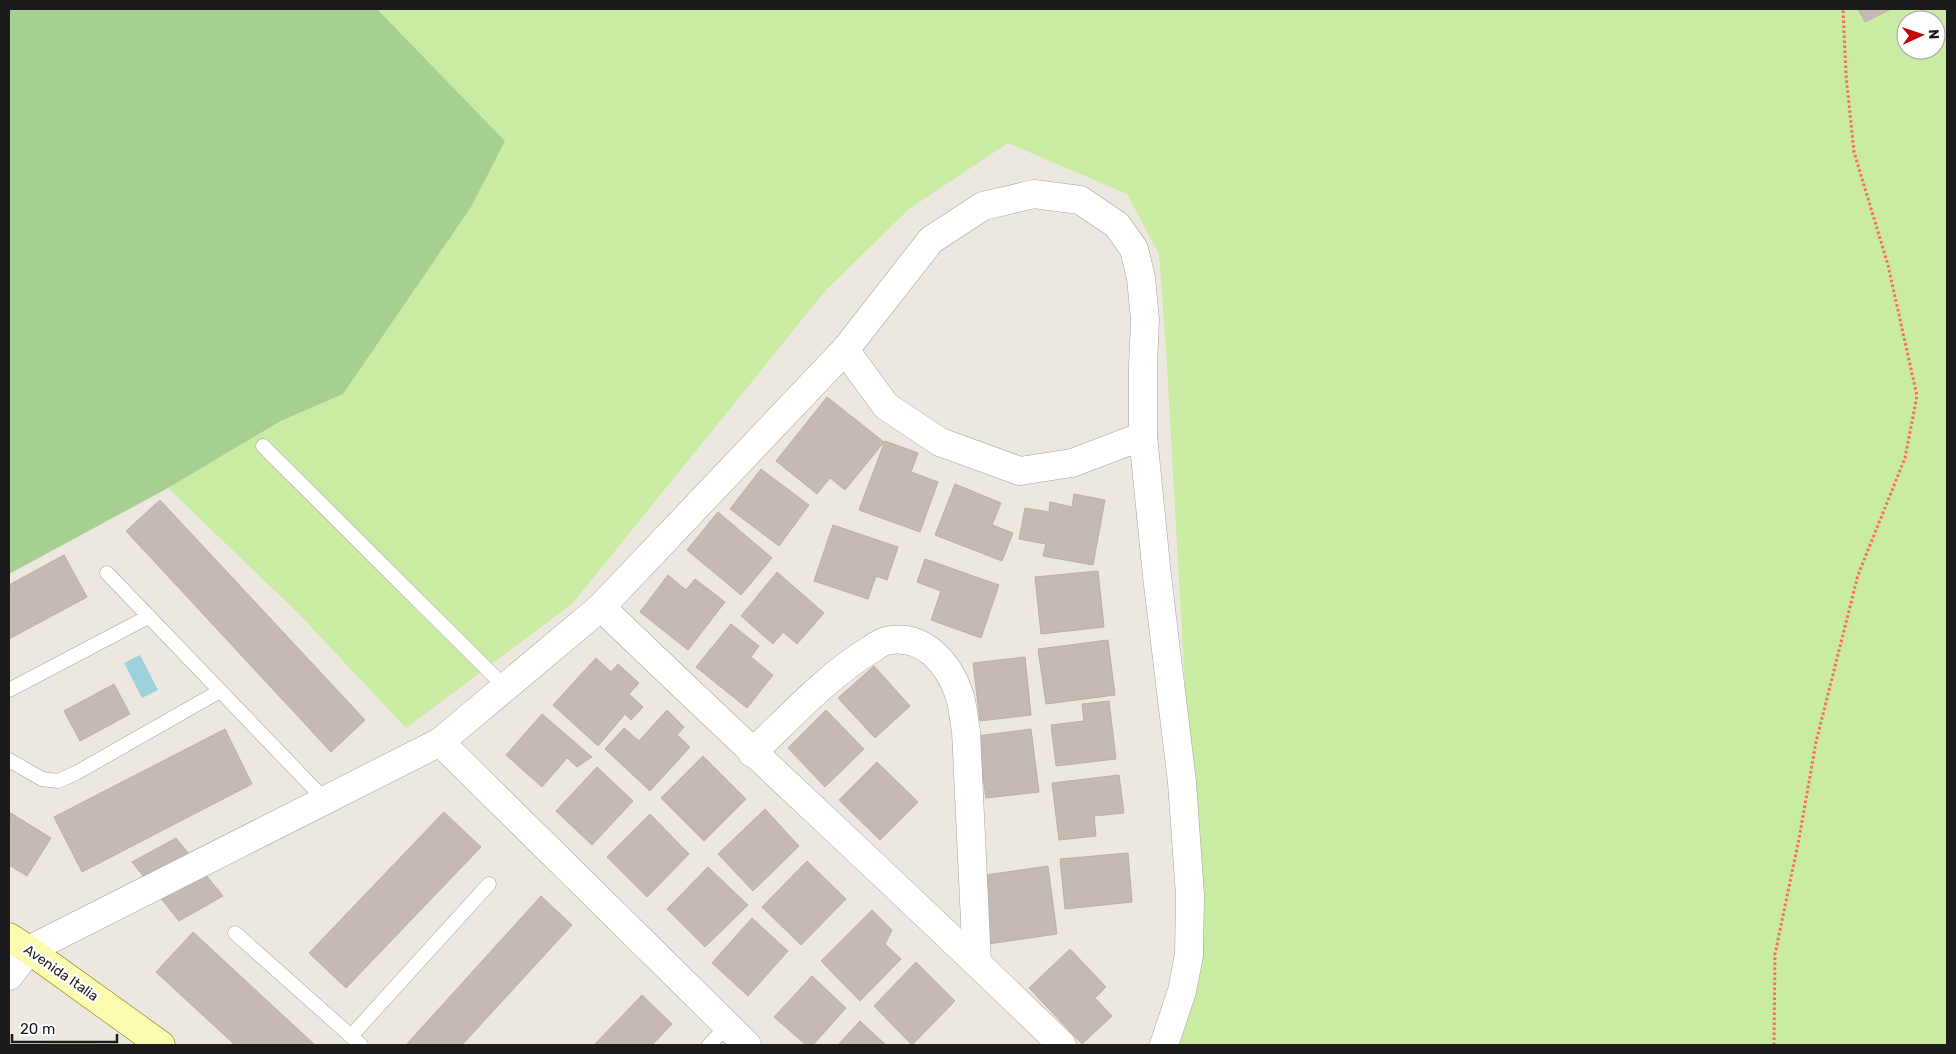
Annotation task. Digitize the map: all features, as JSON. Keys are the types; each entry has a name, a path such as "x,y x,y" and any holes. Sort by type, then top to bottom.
{"street":[{"path":"9,976 19,943 325,800 440,742 601,607 844,350 931,240 983,206 1034,194 1080,200 1117,225 1134,249 1142,278 1145,320 1143,436 1157,576 1182,782 1190,895 1189,955 1182,991 1164,1045"},
{"path":"844,350 886,406 940,442 1020,471 1072,464 1143,436"},
{"path":"601,607 752,753 1062,1045"},
{"path":"752,753 845,665 885,641 907,639 926,646 940,658 960,697 966,731 977,963"},
{"path":"440,742 747,1045"},
{"name":"Avenida Italia","path":"19,943 161,1045"}],"lane":[{"path":"262,446 505,687"},
{"path":"107,573 325,800"},
{"path":"9,690 148,617"},
{"path":"9,760 42,779 58,781 76,773 220,691"},
{"path":"235,933 356,1041 489,884"},
{"path":"708,1045 727,1026"}],"path":[{"path":"1774,1045 1775,954 1799,839 1816,742 1858,575 1905,458 1917,396 1888,265 1854,152 1846,76 1843,9"}],"green space":[{"path":"9,9 377,9 505,141 471,207 343,394 281,421 168,488 9,574"},
{"path":"377,9 1947,9 1947,1045 1154,1045 1197,902 1159,254 1127,194 1008,143 909,209 826,290 572,604 406,728 299,614 168,488 282,421 343,394 505,141"},
{"path":"45,1041 82,1041 107,1045 38,1045"}],"water":[{"path":"140,655 158,690 142,698 124,663"}],"building":[{"path":"1858,9 1891,9 1865,22"},
{"path":"827,397 884,442 845,490 830,478 817,494 776,461"},
{"path":"885,441 918,453 911,472 938,482 920,532 859,510"},
{"path":"761,469 809,505 779,546 730,509"},
{"path":"955,484 1001,503 992,525 1013,533 1002,561 935,535"},
{"path":"1074,494 1105,500 1093,565 1043,556 1046,544 1019,539 1025,508 1049,512 1050,502 1072,507"},
{"path":"160,500 365,720 331,752 126,531"},
{"path":"718,512 772,558 741,595 687,550"},
{"path":"833,525 898,547 887,580 876,576 868,599 814,581"},
{"path":"64,555 87,597 9,639 9,585"},
{"path":"925,559 999,585 981,638 931,620 941,591 917,582"},
{"path":"1098,571 1104,627 1041,634 1035,577"},
{"path":"777,572 824,613 797,644 783,632 773,644 741,616"},
{"path":"668,575 686,590 695,579 725,602 688,650 640,612"},
{"path":"731,624 759,646 751,657 773,675 747,708 696,667"},
{"path":"1108,640 1115,695 1046,704 1038,649"},
{"path":"1025,657 1031,715 980,721 973,663"},
{"path":"596,658 611,672 618,664 639,683 629,694 643,707 631,720 625,714 598,746 553,705"},
{"path":"874,666 910,706 875,738 838,698"},
{"path":"114,684 130,714 80,741 64,711"},
{"path":"1109,701 1116,759 1056,766 1051,725 1084,721 1082,704"},
{"path":"667,710 684,727 677,735 690,747 650,791 605,749 624,728 639,741"},
{"path":"826,710 864,749 825,787 788,748"},
{"path":"542,714 592,757 577,767 567,758 542,787 506,755"},
{"path":"225,729 252,784 82,872 54,817"},
{"path":"1031,729 1039,792 986,798 977,736"},
{"path":"703,756 746,799 704,841 661,798"},
{"path":"877,762 918,802 880,840 839,800"},
{"path":"597,767 633,801 592,845 556,811"},
{"path":"1119,775 1124,813 1094,816 1096,836 1059,840 1052,783"},
{"path":"765,809 799,846 753,891 718,854"},
{"path":"9,812 51,838 27,876 9,865"},
{"path":"444,812 481,847 346,988 309,953"},
{"path":"650,814 689,854 647,897 607,857"},
{"path":"176,838 223,896 179,921 132,862"},
{"path":"1128,853 1132,902 1065,909 1060,859"},
{"path":"807,861 846,899 801,945 762,907"},
{"path":"1048,866 1057,934 988,944 979,876"},
{"path":"708,867 748,905 705,947 667,909"},
{"path":"541,896 572,925 462,1045 406,1045"},
{"path":"872,910 892,930 885,944 901,959 860,1001 821,961"},
{"path":"752,918 788,951 748,996 712,963"},
{"path":"193,932 315,1045 235,1045 156,972"},
{"path":"1070,949 1106,987 1095,998 1112,1016 1082,1044 1029,988"},
{"path":"916,962 955,1001 912,1045 874,1006"},
{"path":"812,976 846,1008 813,1045 806,1045 774,1017"},
{"path":"642,995 672,1024 652,1045 594,1045"},
{"path":"860,1021 886,1045 838,1045"}]}
